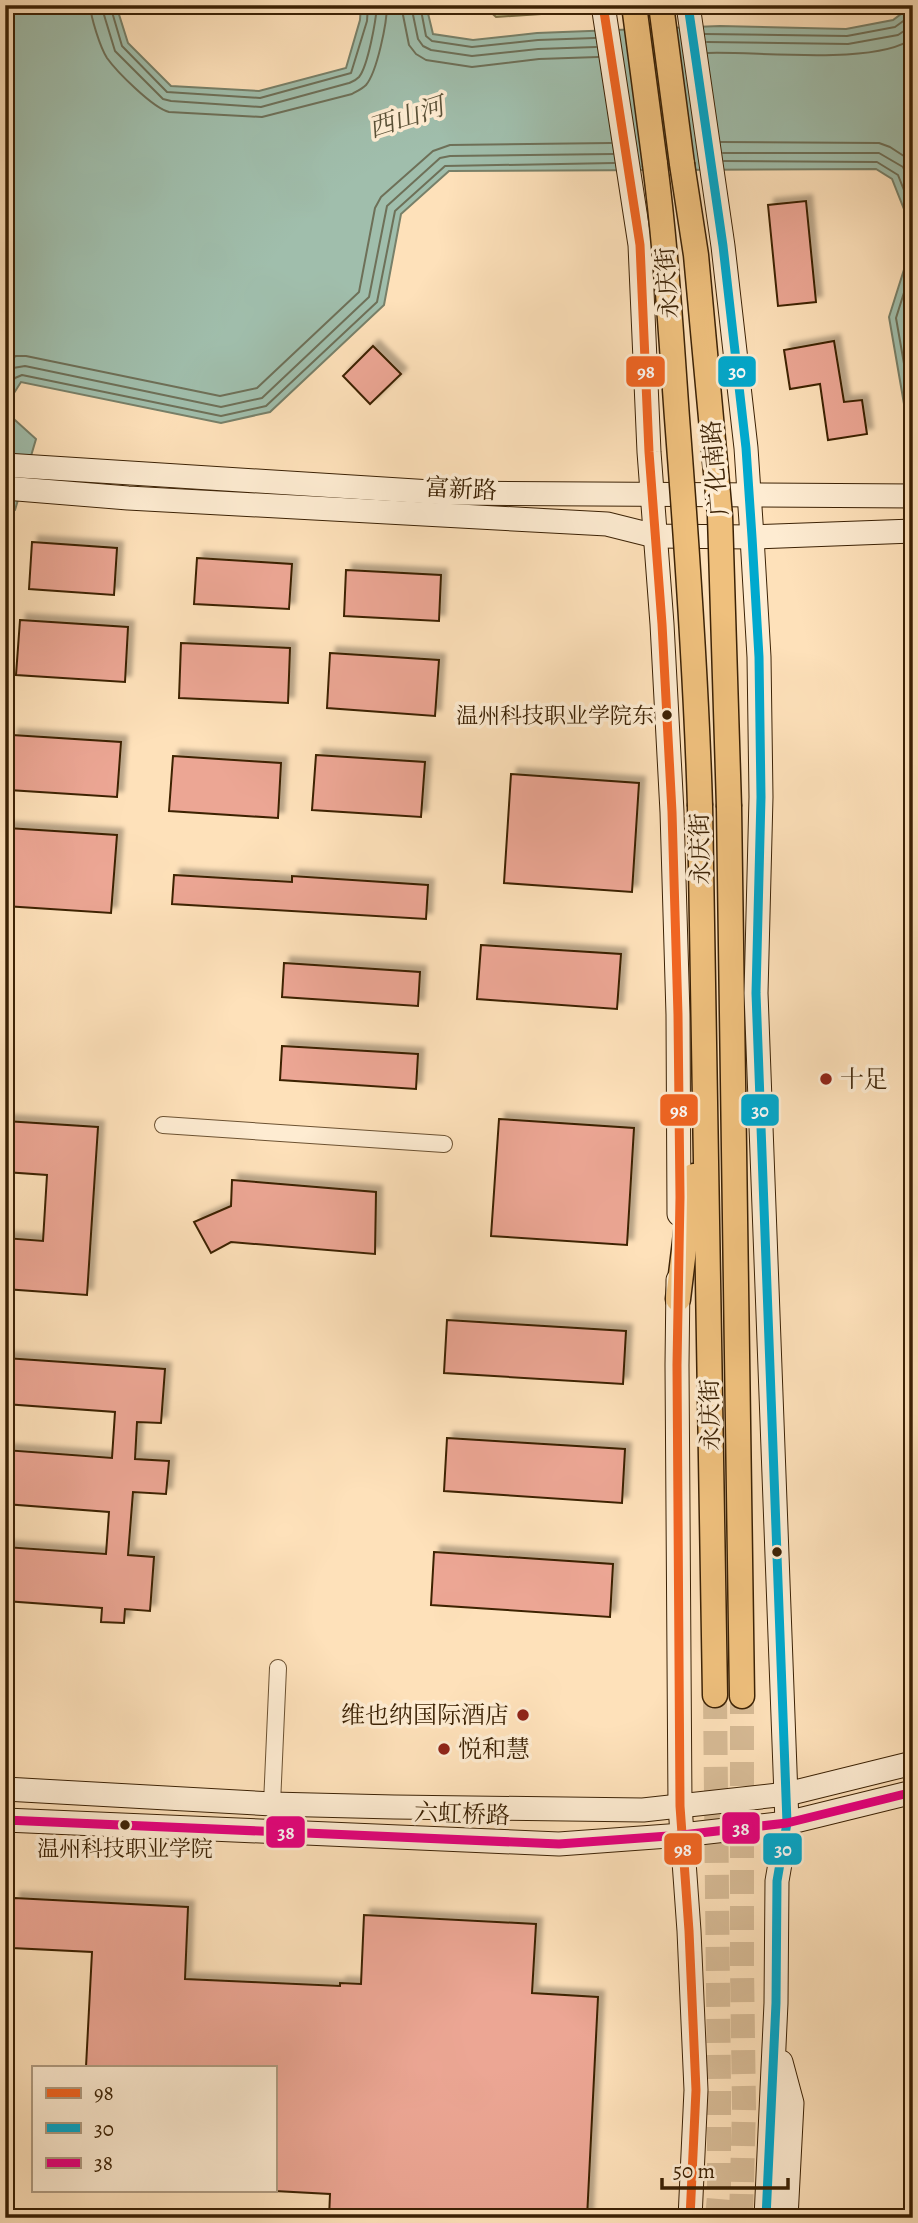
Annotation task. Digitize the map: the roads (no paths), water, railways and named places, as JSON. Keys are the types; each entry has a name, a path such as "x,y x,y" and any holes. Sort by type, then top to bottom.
{"main road":[{"path":"603,5 640,245 674,866 680,1198 680,1806 696,2090 690,2218"},
{"name":"永庆街","path":"634,5 662,216 697,704 715,1695"},
{"name":"广化南路","path":"661,5 696,255 720,516 729,807"},
{"path":"688,5 712,171 744,434 759,657 761,797 756,993 787,1794 787,1823 777,1881 774,2038 766,2218"},
{"name":"富新路","path":"5,465 447,494 913,496"},
{"name":"富新路","path":"5,488 128,498 607,524 655,536 752,537 913,531"},
{"name":"永庆街","path":"729,807 742,1696"},
{"path":"678,1300 704,1088"},
{"name":"六虹桥路","path":"5,1788 272,1804 643,1810 787,1794 913,1763"},
{"name":"六虹桥路","path":"5,1821 559,1844 682,1835 787,1823 913,1792"},
{"path":"774,2038 792,2103 786,2218"}],"street":[{"path":"163,1125 444,1144"},
{"path":"272,1804 278,1668"}],"water":[{"name":"西山河","path":"5,5 116,5 128,43 171,86 259,91 346,68 360,20 361,5 426,5 433,34 473,40 537,33 720,26 846,29 893,20 913,5 913,232 892,179 876,169 449,171 401,214 384,305 270,412 221,423 21,382 5,407"},
{"path":"913,241 913,456 889,317"},
{"path":"5,411 36,439 15,510 5,513"}],"tunnel":[{"path":"715,1695 719,2089 717,2218"},
{"path":"741,2218 744,2108 742,1696"}],"place":[{"name":"温州科技职业学院东","path":"667,715"},
{"name":"十足","path":"826,1079"},
{"name":"维也纳国际酒店","path":"523,1715"},
{"name":"悦和慧","path":"444,1749"},
{"name":"温州科技职业学院","path":"125,1825"}]}
